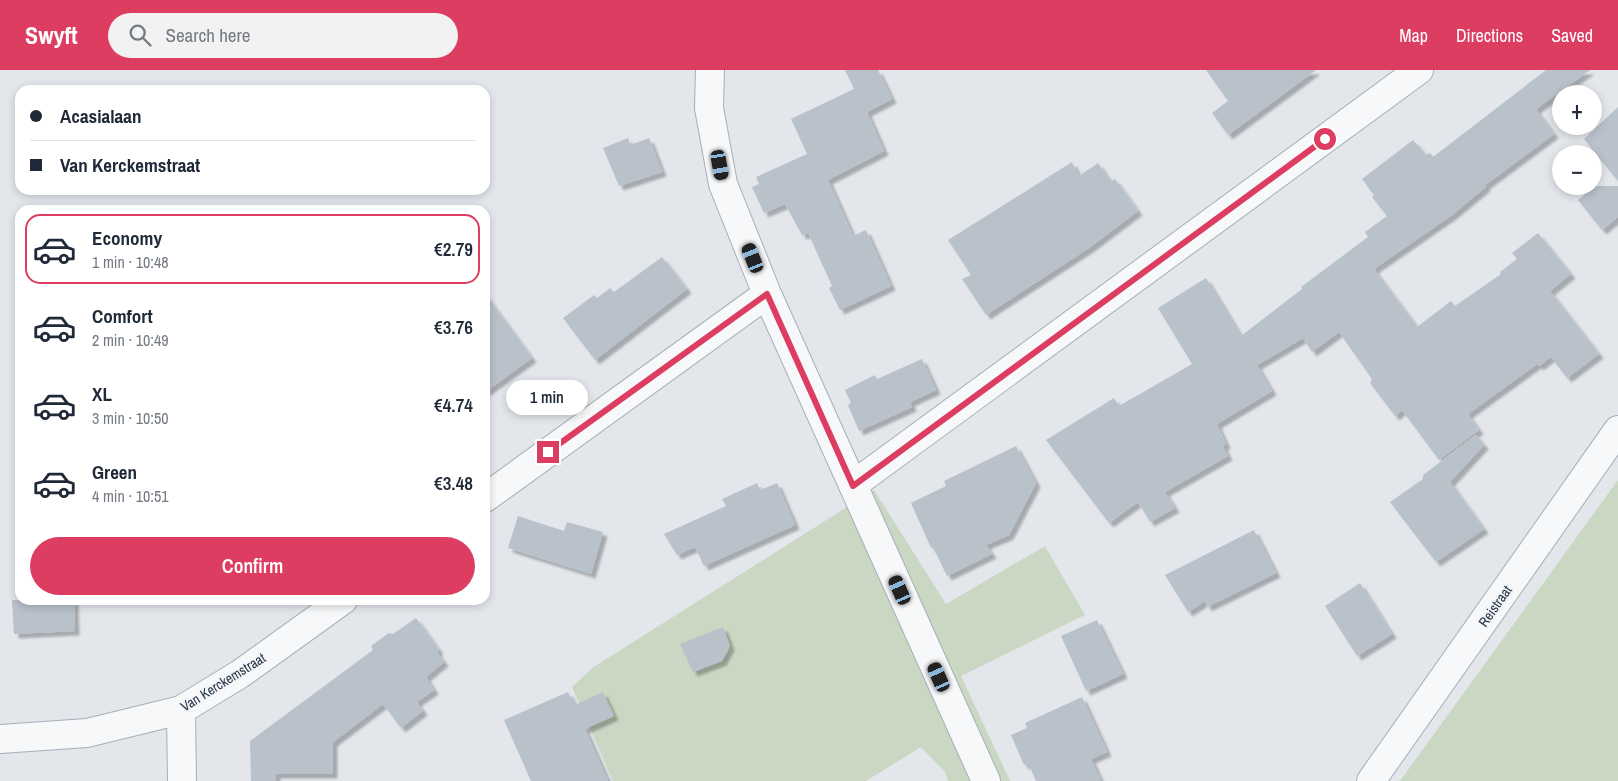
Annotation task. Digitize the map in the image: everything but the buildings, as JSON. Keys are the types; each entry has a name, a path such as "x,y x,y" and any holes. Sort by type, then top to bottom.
{"street":[{"path":"710,70 709,108 723,184 767,294 986,781"},
{"path":"853,486 1419,70"},
{"path":"490,494 767,294"},
{"name":"Reistraat","path":"1371,781 1618,430"},
{"name":"Van Kerckemstraat","path":"0,739 87,733 180,710 240,674 336,605"},
{"path":"180,710 182,781"}],"green space":[{"path":"1618,480 1618,781 1400,781"},
{"path":"874,490 946,604 1045,546 1085,615 961,676 1010,781 948,781 945,772 921,747 866,781 613,781 572,687 592,668"}],"route":[{"path":"548,452 767,294 853,486 1325,139"}]}
